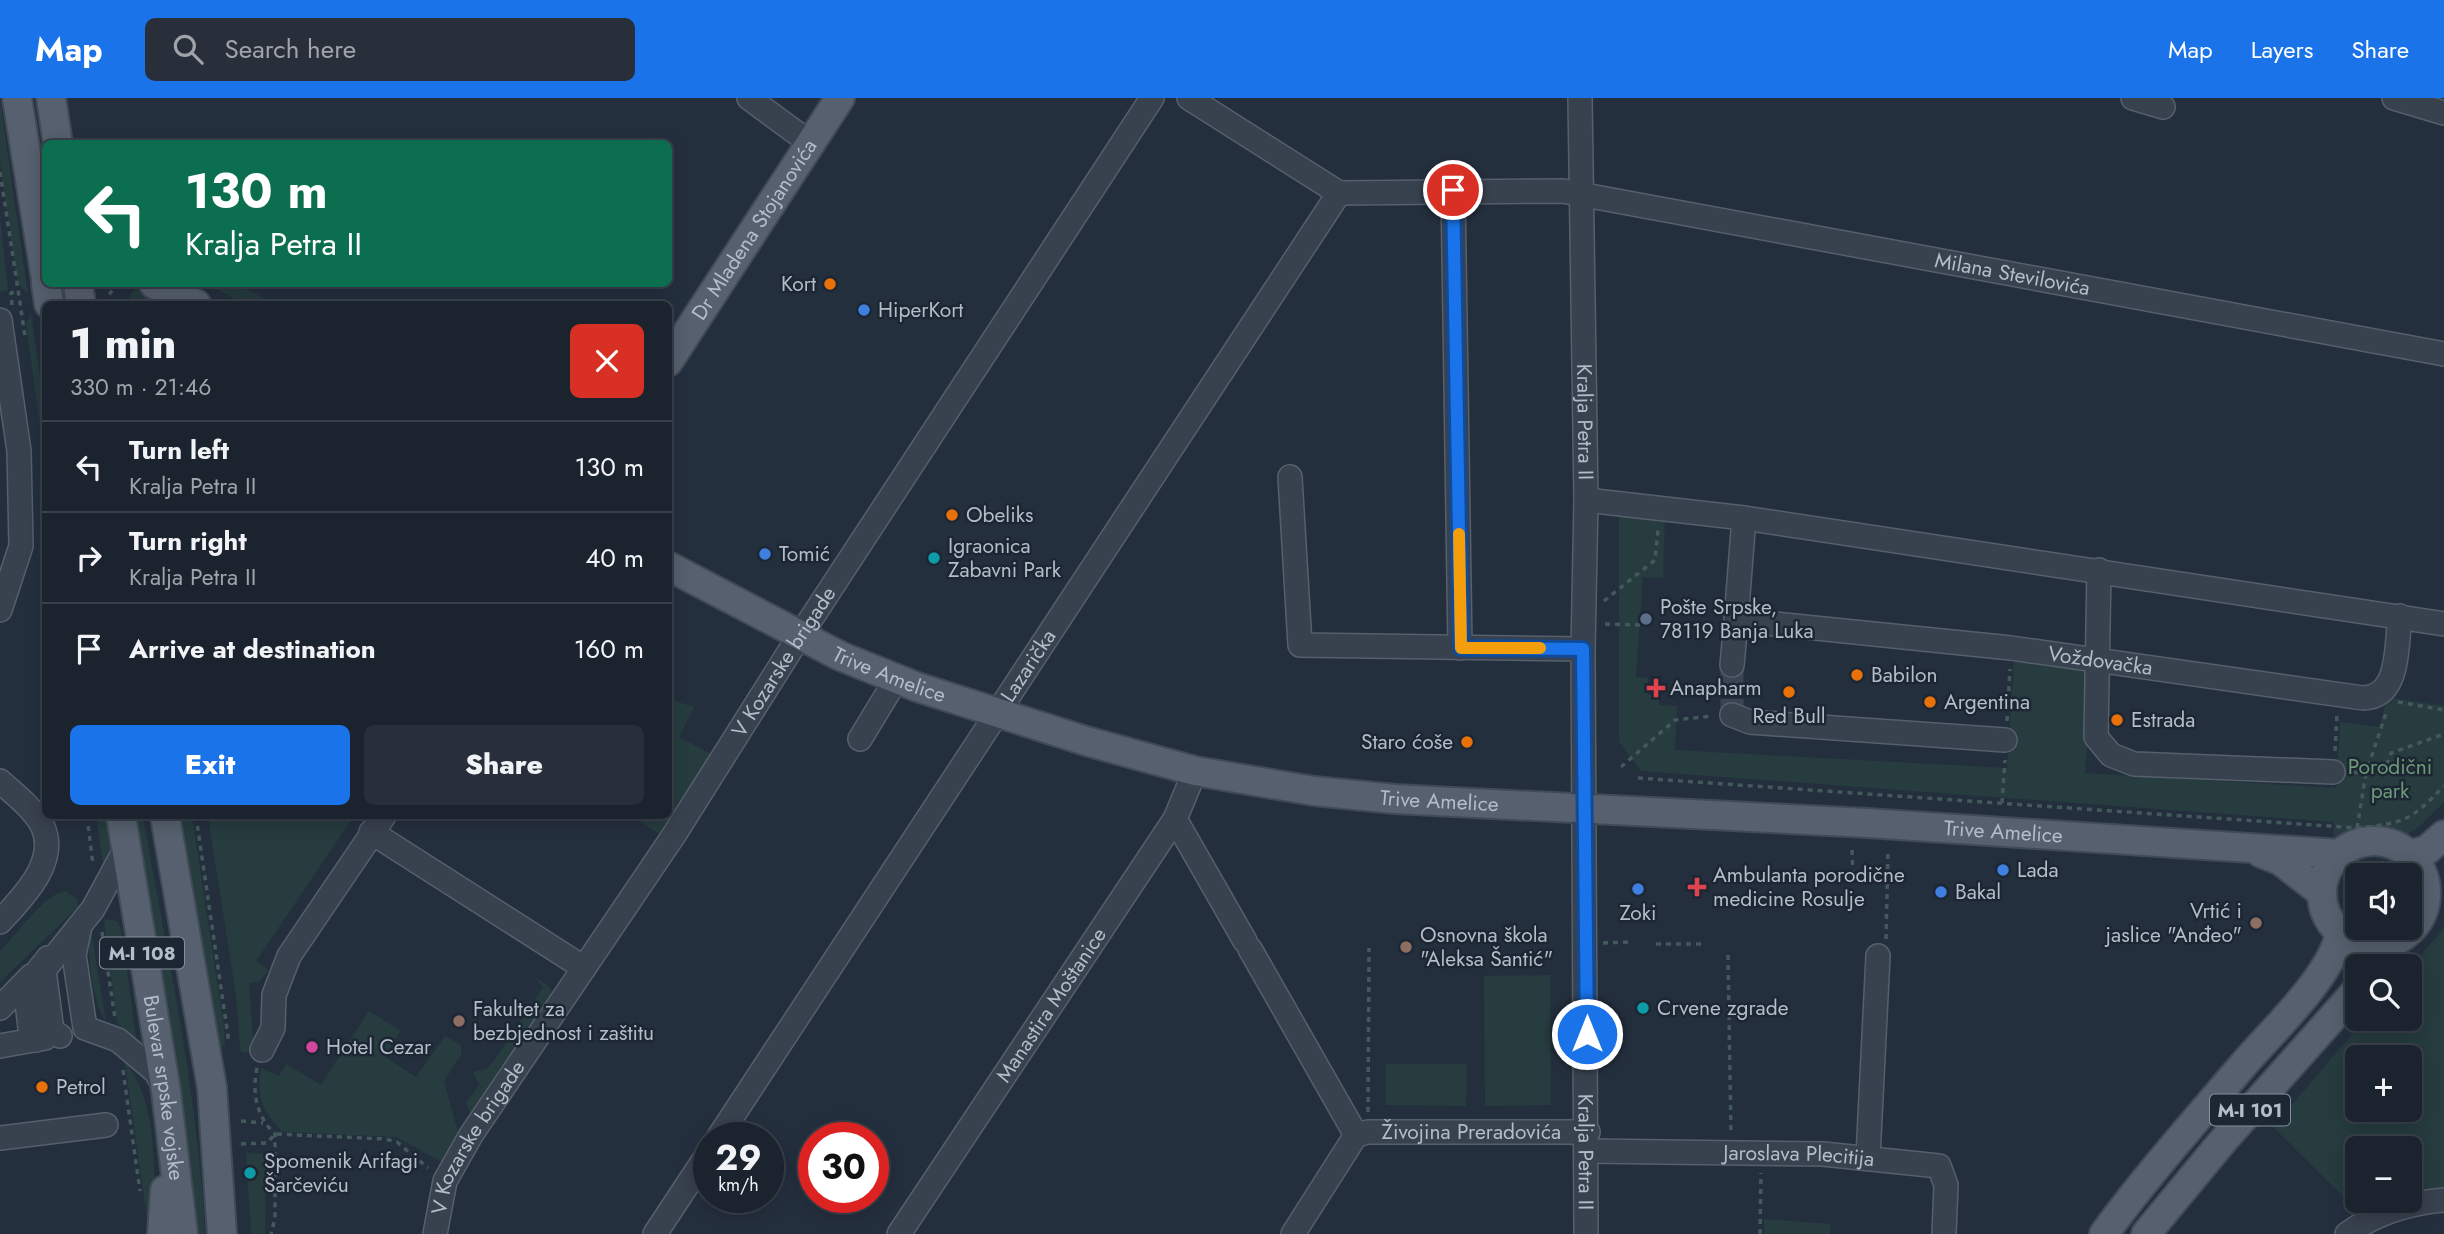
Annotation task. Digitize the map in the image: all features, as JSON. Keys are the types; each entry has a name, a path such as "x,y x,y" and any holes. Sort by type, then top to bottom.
{"main road":[{"path":"16,98 42,257"},
{"path":"51,98 57,140"},
{"name":"Dr Mladena Stojanovića","path":"672,356 840,98"},
{"path":"160,287 190,301"},
{"name":"Trive Amelice","path":"672,568 800,636 897,678 996,713 1195,771 1355,796 1867,823 2341,854"},
{"name":"Bulevar srpske vojske","path":"121,819 166,1091 183,1234"},
{"name":"Bulevar srpske vojske","path":"166,819 212,1087 222,1234"},
{"path":"2409,855 2427,850 2444,835"},
{"path":"2376,954 2366,945 2340,933 2326,913 2322,893 2326,873 2341,854 2363,842 2396,846 2409,855 2435,890 2413,927 2378,954"},
{"name":"Trive Amelice","path":"2249,848 2281,861 2322,893"},
{"name":"M-I 101","path":"2104,1234 2190,1127 2311,985 2338,945 2340,933"},
{"name":"M-I 101","path":"2146,1234 2222,1142 2345,1004"},
{"path":"162,1234 171,1131"}],"street":[{"path":"749,98 810,143"},
{"name":"V Kozarske brigade","path":"435,1234 445,1181 471,1135 669,843 800,636 1152,98"},
{"path":"1189,98 1339,193 1555,190 1581,194"},
{"name":"Kralja Petra II","path":"1580,98 1586,500 1583,649 1586,1234"},
{"path":"2133,98 2163,107"},
{"path":"2394,98 2444,113"},
{"path":"1453,190 1461,648"},
{"name":"Lazarička","path":"728,1122 1339,193"},
{"name":"Milana Stevilovića","path":"1581,194 2444,354"},
{"path":"0,610 21,546 19,451 6,314"},
{"path":"1290,477 1300,645 1583,649"},
{"path":"1586,500 1744,518 2444,624"},
{"path":"1732,665 1744,518"},
{"path":"2099,570 2095,662 2099,676 2096,737 2111,755 2134,764 2333,772"},
{"name":"Voždovačka","path":"1736,620 2011,648 2095,662 2370,698 2382,693 2390,684 2400,616"},
{"path":"860,739 897,678"},
{"path":"1732,715 1749,722 2006,740"},
{"name":"Manastira Moštanice","path":"899,1234 1175,819 1195,771"},
{"path":"0,781 33,812 45,833 40,871 0,922"},
{"name":"Živojina Preradovića","path":"1175,819 1247,945 1362,1134"},
{"path":"262,1050 273,1028 274,995 289,956 377,821 584,968"},
{"path":"81,923 74,955 83,1025 63,1035 52,1031 44,970 81,923 93,909 125,850"},
{"path":"0,1007 81,923"},
{"path":"1868,1157 1880,950"},
{"path":"0,1046 63,1035 107,1034 156,1072 166,1091"},
{"path":"0,1138 106,1125"},
{"name":"Živojina Preradovića","path":"1362,1134 1587,1141"},
{"name":"Živojina Preradovića","path":"1293,1234 1362,1134"},
{"name":"Jaroslava Plecitija","path":"1587,1141 1730,1153 1868,1157 1939,1166 1946,1185 1944,1234"},
{"path":"655,1234 693,1176"},
{"path":"2347,1234 2371,1217 2388,1211 2444,1200"}],"path":[{"path":"6,314 11,293 14,292"},
{"path":"1599,604 1655,560 1658,521"},
{"path":"1599,624 1642,625"},
{"path":"2006,740 2011,648"},
{"path":"2357,828 2366,773 2388,700"},
{"path":"1621,767 1675,720 1732,715"},
{"path":"2366,773 2385,769 2391,753 2444,734"},
{"path":"1638,778 2357,828 2403,821 2416,815 2444,786"},
{"path":"2002,803 2004,784"},
{"path":"1852,850 1853,879"},
{"path":"1880,950 1888,938 1888,852"},
{"path":"1602,943 1629,942"},
{"path":"1656,944 1702,944"},
{"path":"1362,1134 1368,948"},
{"path":"1728,954 1730,1153"},
{"path":"1603,1040 1624,1038"},
{"path":"262,1050 254,1093 264,1124 275,1134 397,1142 445,1181"},
{"path":"241,1121 264,1124"},
{"path":"241,1144 267,1143 275,1134"},
{"path":"271,1234 275,1218 275,1134"},
{"path":"1760,1234 1762,1154"}],"green space":[{"path":"0,99 28,294 20,286 16,274 0,162"},
{"path":"0,218 8,290 2,292 0,291"},
{"path":"136,287 141,287 168,301 127,301"},
{"path":"213,287 243,287 269,301 238,301"},
{"path":"31,313 42,390 42,441 26,324"},
{"name":"Porodični park","path":"1619,514 1665,519 1663,578 1643,577 1636,677 1648,678 1648,695 1659,695 1659,705 1677,706 1675,750 2007,768 2014,660 2092,667 2085,773 2336,788 2340,722 2380,727 2387,697 2444,706 2444,802 2420,826 2402,838 2367,832 2333,841 2334,822 1641,771 1619,742"},
{"path":"672,700 694,707 679,737 713,755 672,818"},
{"path":"96,819 108,819 110,849 104,870"},
{"path":"130,819 144,819 189,1076 205,1234 192,1234"},
{"path":"176,819 192,819 224,1027 225,1046 218,1048"},
{"path":"208,819 352,819 256,961 269,970 259,982 249,983 254,1051 242,1053 240,1048 236,996"},
{"path":"635,819 671,819 661,835"},
{"path":"66,891 77,899 78,907 0,982 0,951 40,906 58,893"},
{"path":"104,919 117,921 121,929 136,1036 133,1038 117,1023"},
{"path":"2444,928 2444,1193 2422,1196 2422,1136 2345,1136 2345,1198 2273,1127 2355,1031 2422,1031 2422,954"},
{"path":"91,931 106,1021 98,1004 92,977 89,950"},
{"path":"1550,975 1551,1105 1485,1106 1484,976"},
{"path":"535,977 550,987 552,992 471,1115 466,1103 479,1085 473,1072 487,1069 493,1062 543,987"},
{"path":"369,1011 401,1031 384,1056 416,1077 445,1036 461,1045 461,1055 444,1081 459,1136 442,1162 396,1137 283,1132 265,1110 259,1087 261,1068 279,1076 286,1064 321,1085"},
{"path":"125,1062 137,1080 150,1122 155,1234 149,1234"},
{"path":"1386,1064 1467,1064 1466,1106 1386,1105"},
{"path":"246,1153 266,1154 265,1234 251,1234"},
{"path":"1764,1219 1830,1224 1830,1234 1764,1234"}],"tunnel":[{"path":"1732,665 1732,715"}],"slow traffic":[{"path":"1459,534 1461,648 1540,648"}],"place":[{"name":"Kort","path":"830,284"},
{"name":"HiperKort","path":"864,310"},
{"name":"Obeliks","path":"952,515"},
{"name":"Tomić","path":"765,554"},
{"name":"Igraonica Zabavni Park","path":"934,558"},
{"name":"Pošte Srpske, 78119 Banja Luka","path":"1646,619"},
{"name":"Babilon","path":"1857,675"},
{"name":"Anapharm","path":"1656,688"},
{"name":"Red Bull","path":"1789,692"},
{"name":"Argentina","path":"1930,702"},
{"name":"Estrada","path":"2117,720"},
{"name":"Staro ćoše","path":"1467,742"},
{"name":"Lada","path":"2003,870"},
{"name":"Ambulanta porodične medicine Rosulje","path":"1697,887"},
{"name":"Zoki","path":"1638,889"},
{"name":"Bakal","path":"1941,892"},
{"name":"Vrtić i jaslice \"Anđeo\"","path":"2256,923"},
{"name":"Osnovna škola \"Aleksa Šantić\"","path":"1406,947"},
{"name":"Crvene zgrade","path":"1643,1008"},
{"name":"Fakultet za bezbjednost i zaštitu","path":"459,1021"},
{"name":"Hotel Cezar","path":"312,1047"},
{"name":"Petrol","path":"42,1087"},
{"name":"Spomenik Arifagi Šarčeviću","path":"250,1173"}],"route":[{"path":"1453,190 1461,648 1583,649 1587,1034"}]}
